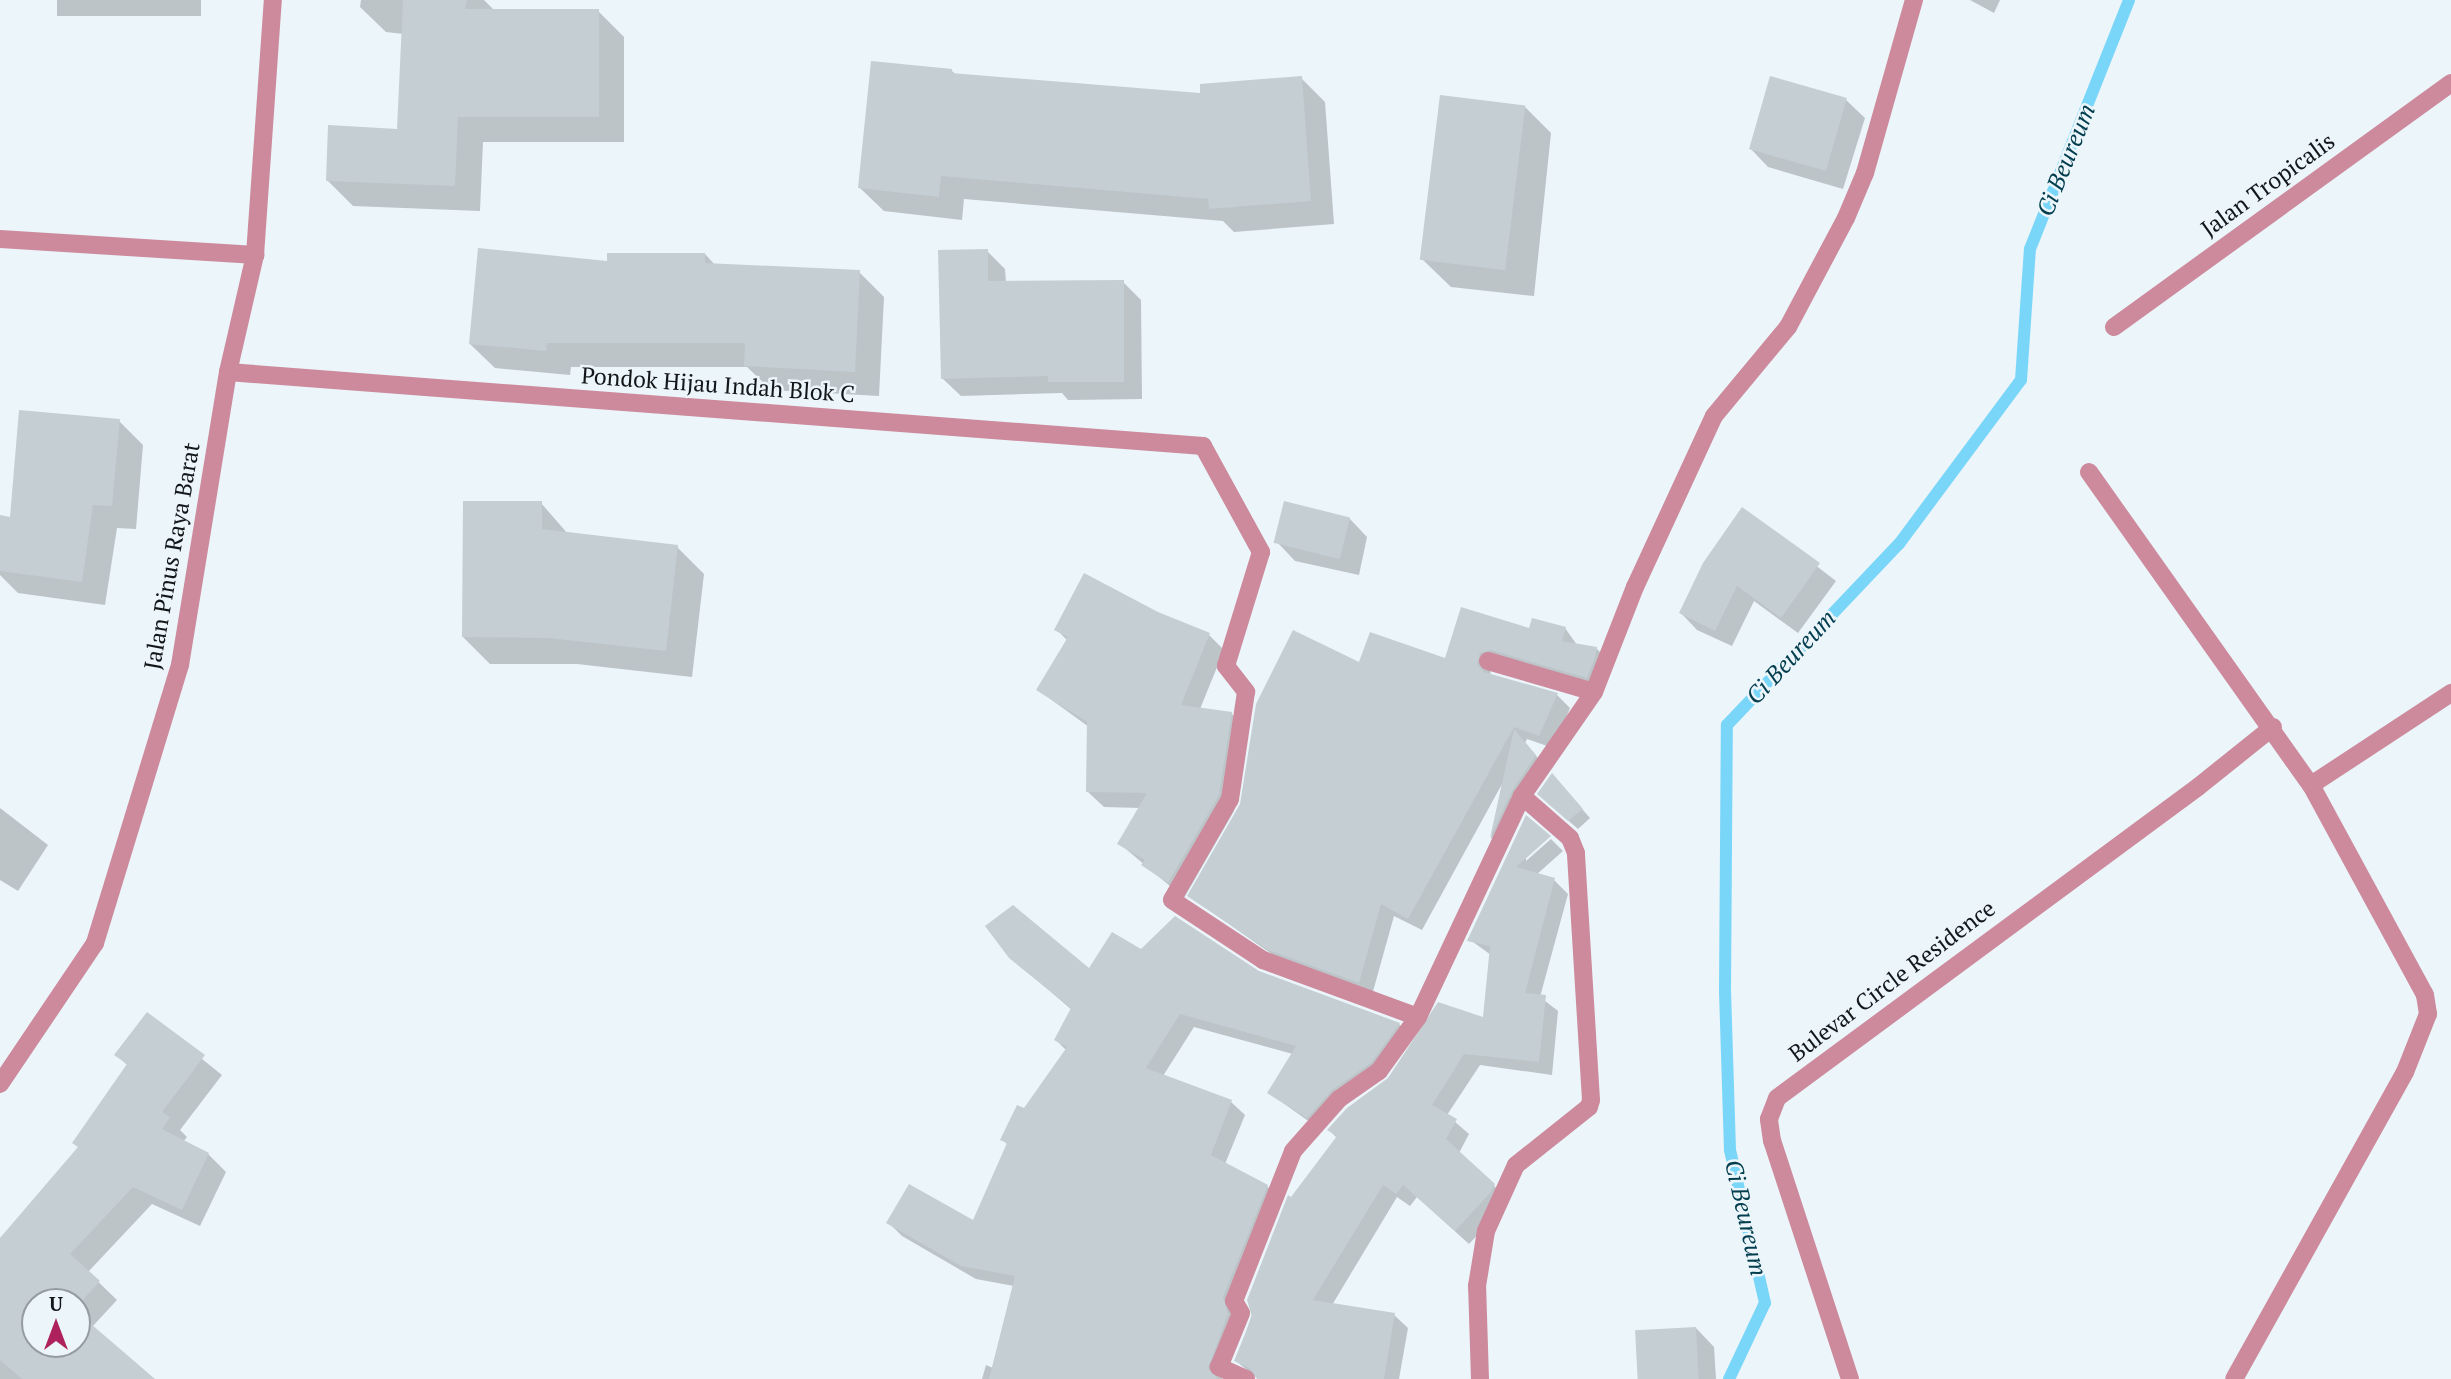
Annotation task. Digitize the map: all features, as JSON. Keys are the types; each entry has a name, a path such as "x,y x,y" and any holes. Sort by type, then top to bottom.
{"street":[{"name":"Jalan Pinus Raya Barat","path":"0,1084 95,943 180,665 228,372 255,255 273,0"},
{"path":"1246,1379 1219,1367 1241,1312 1234,1301 1293,1151 1339,1099 1379,1071 1418,1017 1522,796 1594,692 1635,587 1714,416 1788,327 1846,218 1865,173 1914,0"},
{"name":"Jalan Tropicalis","path":"2114,327 2451,83"},
{"path":"0,239 255,255"},
{"name":"Pondok Hijau Indah Blok C","path":"228,372 1203,446 1261,552 1226,666 1245,692 1230,799 1172,900 1263,960 1418,1017"},
{"path":"2089,472 2273,727 2311,785 2425,995 2428,1014 2405,1072 2234,1379"},
{"path":"1488,661 1594,692"},
{"path":"2311,785 2451,693"},
{"name":"Bulevar Circle Residence","path":"1850,1379 1772,1141 1769,1119 1777,1098 2198,788 2273,727"},
{"path":"1480,1379 1477,1286 1486,1231 1516,1164 1589,1107 1591,1100 1576,853 1570,838 1522,796"}],"building":[{"path":"403,0 467,0 465,9 599,9 599,117 458,117 455,186 326,181 328,125 397,129"},
{"path":"871,61 952,69 951,73 1200,93 1200,84 1302,76 1311,201 1209,209 1208,199 941,176 939,197 858,188"},
{"path":"1770,76 1847,98 1826,171 1749,149"},
{"path":"1440,95 1525,105 1505,270 1420,260"},
{"path":"478,248 607,261 607,253 705,253 705,263 860,270 855,372 744,366 745,343 547,343 546,351 469,344"},
{"path":"988,249 988,281 1124,280 1124,382 1048,382 1048,376 941,379 938,250"},
{"path":"19,410 120,419 112,506 93,505 82,582 0,571 0,515 10,517"},
{"path":"463,501 542,501 542,529 678,545 666,651 548,638 462,637"},
{"path":"1284,501 1350,517 1340,559 1274,543"},
{"path":"1742,507 1820,563 1781,618 1737,586 1715,631 1679,613 1703,563"},
{"path":"1084,573 1158,612 1210,633 1181,705 1232,712 1219,795 1168,883 1141,865 1145,860 1117,844 1147,793 1086,792 1087,722 1036,690 1068,637 1054,630"},
{"path":"1461,607 1529,628 1532,618 1566,627 1562,641 1597,647 1595,658 1587,678 1491,650 1480,653 1477,664 1484,672 1558,693 1539,736 1514,727 1408,919 1381,904 1359,983 1268,950 1187,896 1240,804 1256,704 1293,630 1359,662 1370,632 1445,658"},
{"path":"1514,729 1536,755 1512,791 1490,838"},
{"path":"1552,773 1583,809 1568,821 1537,794"},
{"path":"1526,815 1551,836 1516,867 1555,878 1525,993 1546,995 1539,1062 1464,1054 1432,1105 1457,1119 1446,1139 1495,1184 1491,1192 1455,1231 1403,1185 1396,1194 1383,1185 1313,1300 1395,1313 1384,1379 1257,1379 1251,1369 1234,1361 1252,1317 1247,1300 1288,1195 1291,1197 1337,1136 1327,1130 1347,1108 1388,1078 1438,1002 1483,1017 1490,946 1467,941"},
{"path":"1013,905 1089,968 1112,932 1141,949 1175,916 1259,971 1400,1023 1371,1063 1332,1090 1307,1118 1267,1093 1296,1046 1180,1014 1146,1068 1232,1100 1211,1155 1268,1185 1223,1297 1228,1314 1208,1368 1218,1379 989,1379 1015,1276 961,1266 886,1223 909,1184 973,1220 1007,1143 1000,1140 1017,1105 1024,1108 1067,1047 1054,1040 1071,1008 1009,958 985,926"},
{"path":"147,1012 205,1055 162,1112 170,1117 162,1129 209,1153 182,1210 133,1187 70,1254 100,1281 91,1291 91,1288 21,1288 21,1358 91,1358 91,1324 155,1379 22,1379 0,1360 0,1238 78,1147 72,1143 127,1064 114,1055"},
{"path":"1696,1327 1699,1379 1638,1379 1635,1330"}],"waterway":[{"name":"Ci Beureum","path":"1729,1379 1765,1303 1730,1150 1725,990 1727,725 1899,544 2021,380 2030,249 2129,0"}]}
